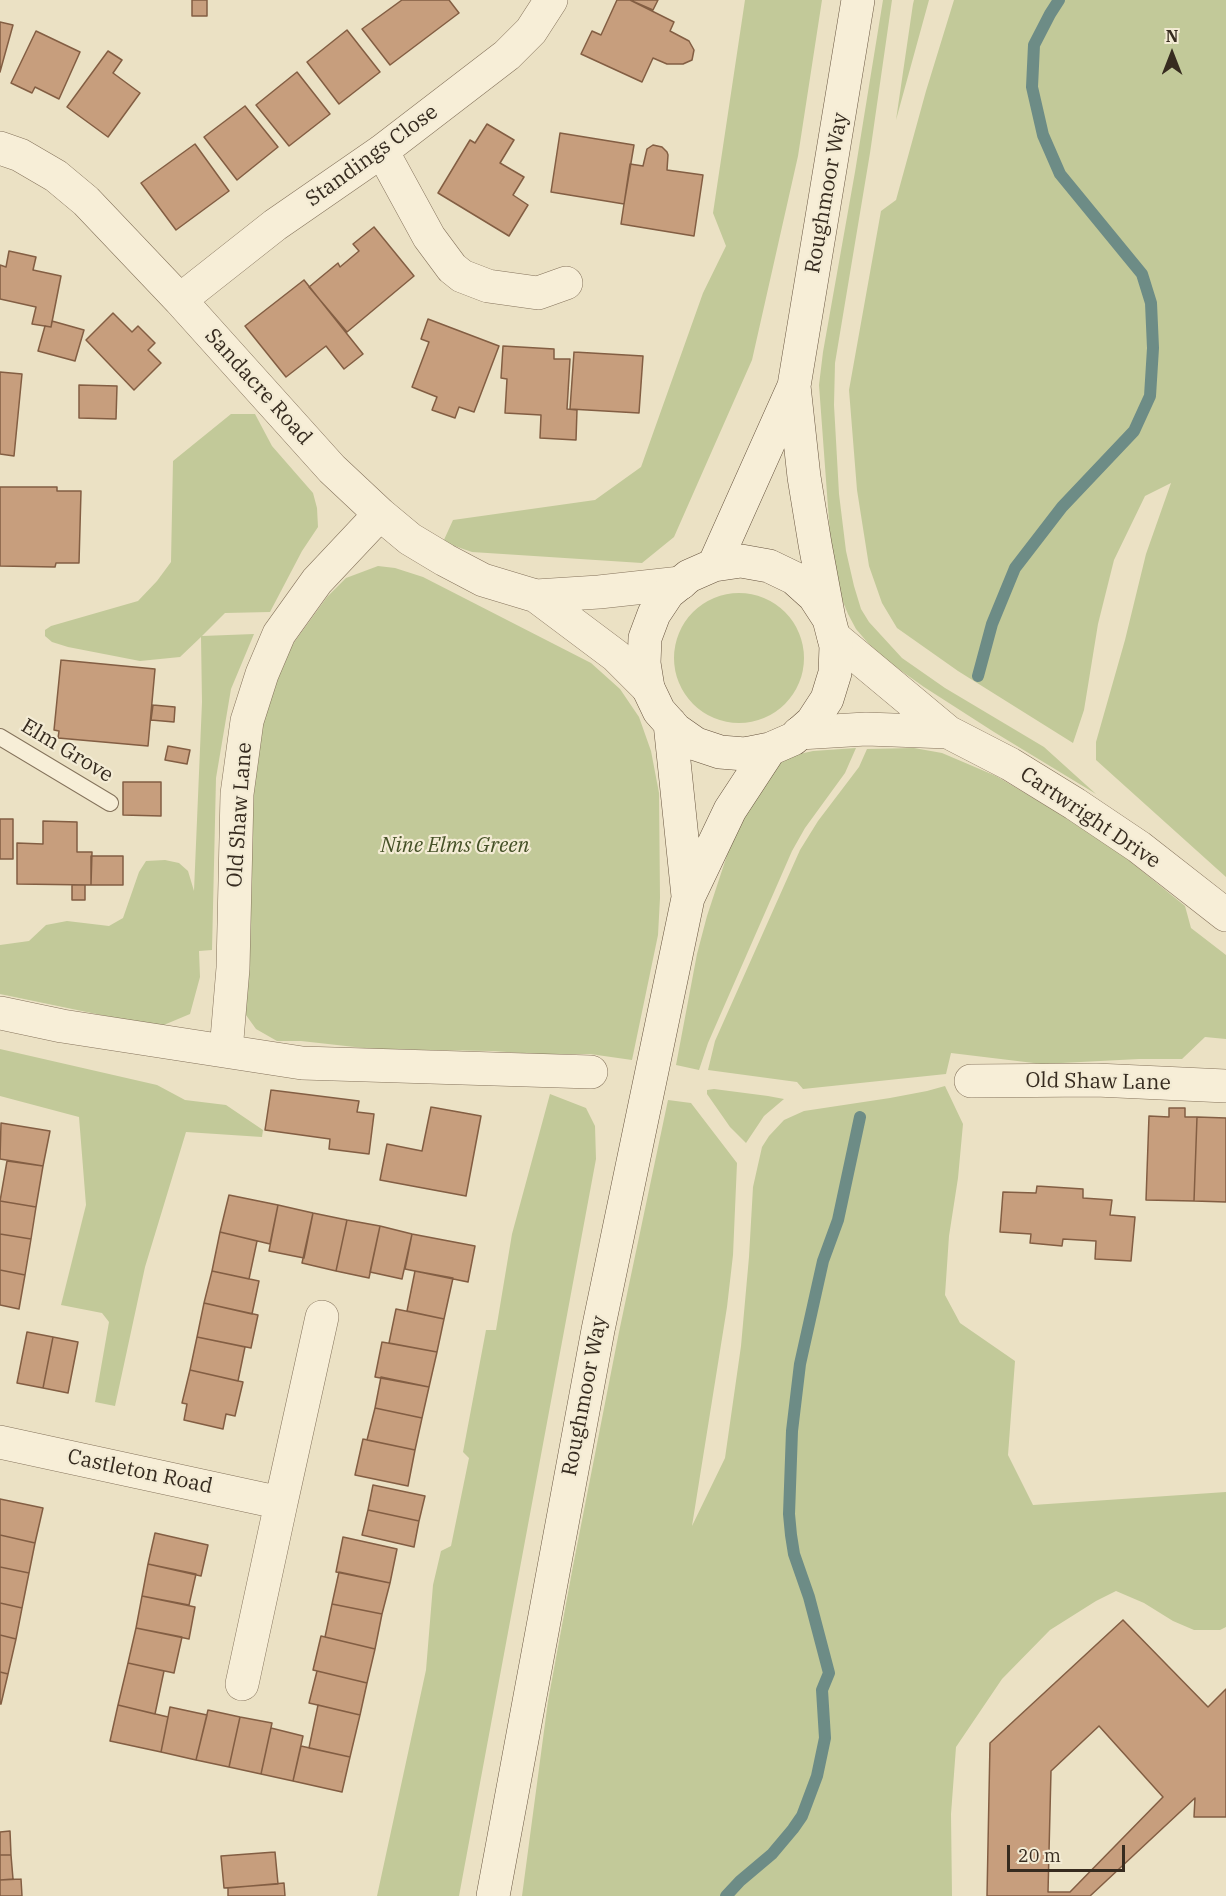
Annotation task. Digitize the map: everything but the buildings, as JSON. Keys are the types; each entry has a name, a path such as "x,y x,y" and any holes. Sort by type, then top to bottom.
{"street":[{"name":"Standings Close","path":"180,300 275,225 382,151 507,55 531,31 551,0"},
{"name":"Roughmoor Way","path":"714,565 794,387 858,0"},
{"name":"Sandacre Road","path":"0,148 20,155 56,176 86,201 180,300 332,469 380,514 410,539 445,560 483,579 536,596 616,656 648,688"},
{"path":"382,151 429,237 452,268 462,276 488,286 538,293 566,283"},
{"name":"Roughmoor Way","path":"794,387 804,477 836,646 835,673 827,699 812,722 793,739 770,749 745,754 720,752 696,744 676,730 659,711 648,688 644,663 645,638 654,614 668,593 689,576 714,565 741,561 769,566 794,578 814,596 831,628"},
{"name":"Old Shaw Lane","path":"226,1051 233,968 237,794 247,721 262,674 279,634 317,582 380,514"},
{"name":"Sandacre Road","path":"536,596 681,583"},
{"name":"Cartwright Drive","path":"831,628 948,732 1010,764 1075,804 1139,847 1226,915"},
{"name":"Roughmoor Way","path":"670,723 688,898"},
{"name":"Cartwright Drive","path":"799,733 866,729 948,732"},
{"name":"Roughmoor Way","path":"493,1896 598,1330 688,898 730,810 770,749"},
{"path":"0,1013 72,1028 302,1063 591,1072"},
{"name":"Old Shaw Lane","path":"971,1082 1096,1080 1226,1086"},
{"path":"242,1684 322,1317"},
{"name":"Castleton Road","path":"0,1442 281,1503"}],"lane":[{"name":"Elm Grove","path":"0,737 110,804"}],"green space":[{"path":"745,0 822,0 798,156 752,360 674,537 642,563 472,552 443,542 453,520 595,500 641,467 703,293 726,246 713,213"},
{"path":"883,0 892,0 870,153 835,363 834,405 839,494 846,551 854,586 861,609 869,622 902,658 945,688 1044,747 1096,794 994,732 886,660 856,629 841,597 831,548 819,385"},
{"path":"914,0 929,0 896,120 913,4"},
{"path":"954,0 1226,0 1226,877 1096,760 1096,742 1125,640 1146,554 1171,483 1145,496 1114,560 1098,624 1084,710 1073,743 958,671 897,628 882,603 869,566 857,490 849,390 881,211 896,200"},
{"path":"231,414 255,414 272,446 313,493 318,527 302,551 270,612 225,613 202,636 254,634 231,689 216,778 212,950 199,951 200,977 190,1014 159,1027 0,994 0,945 29,941 46,925 67,921 109,926 123,918 139,872 146,861 165,860 179,863 188,871 194,891 202,702 201,637 180,657 140,661 52,642 45,636 45,630 51,626 138,601 157,581 171,562 173,461"},
{"name":"Nine Elms Green","path":"378,566 395,568 423,577 591,663 620,689 639,717 651,751 659,793 660,898 658,935 632,1060 590,1054 373,1049 301,1041 277,1041 256,1029 238,1004 252,796 261,731 276,681 290,648 327,597 346,578"},
{"path":"739,593 764,598 785,612 799,633 804,658 799,683 785,704 764,718 739,723 714,718 693,704 679,683 674,658 679,633 693,612 714,598"},
{"path":"856,748 845,773 805,828 792,851 708,1043 699,1070 676,1065 697,954 735,831 780,763 795,755 813,751"},
{"path":"914,748 942,753 996,776 1052,809 1126,858 1185,906 1191,928 1226,955 1226,1039 1205,1037 1182,1059 1042,1064 951,1053 946,1074 803,1089 797,1082 708,1070 715,1041 800,850 818,821 859,767 867,749"},
{"path":"0,1049 157,1085 185,1100 226,1105 263,1130 262,1137 186,1132 145,1267 115,1406 95,1402 109,1322 102,1313 61,1305 86,1205 79,1117 0,1096"},
{"path":"945,1086 963,1124 949,1236 945,1295 960,1323 1015,1361 1008,1455 1033,1505 1226,1492 1226,1627 1220,1630 1194,1630 1116,1591 1050,1630 1002,1679 956,1747 951,1814 952,1896 522,1896 548,1701 619,1332 668,1100 691,1103 737,1163 733,1255 727,1307 692,1526 725,1458 741,1346 753,1187 762,1147 784,1120 804,1111 890,1098"},
{"path":"714,1089 784,1099 764,1116 746,1143 730,1127 707,1094 707,1090"},
{"path":"550,1094 586,1108 595,1126 596,1159 459,1896 377,1896 426,1670 433,1585 441,1551 451,1546 469,1458 463,1452 486,1330 496,1330 512,1234"}],"waterway":[{"path":"978,676 992,624 1015,568 1062,507 1134,431 1150,396 1153,348 1151,303 1142,274 1060,174 1043,135 1032,87 1034,45 1059,0"},
{"path":"726,1896 772,1854 802,1816 817,1776 825,1738 822,1690 829,1673 809,1597 794,1554 791,1535 789,1514 792,1431 800,1364 823,1261 838,1220 860,1117"}]}
